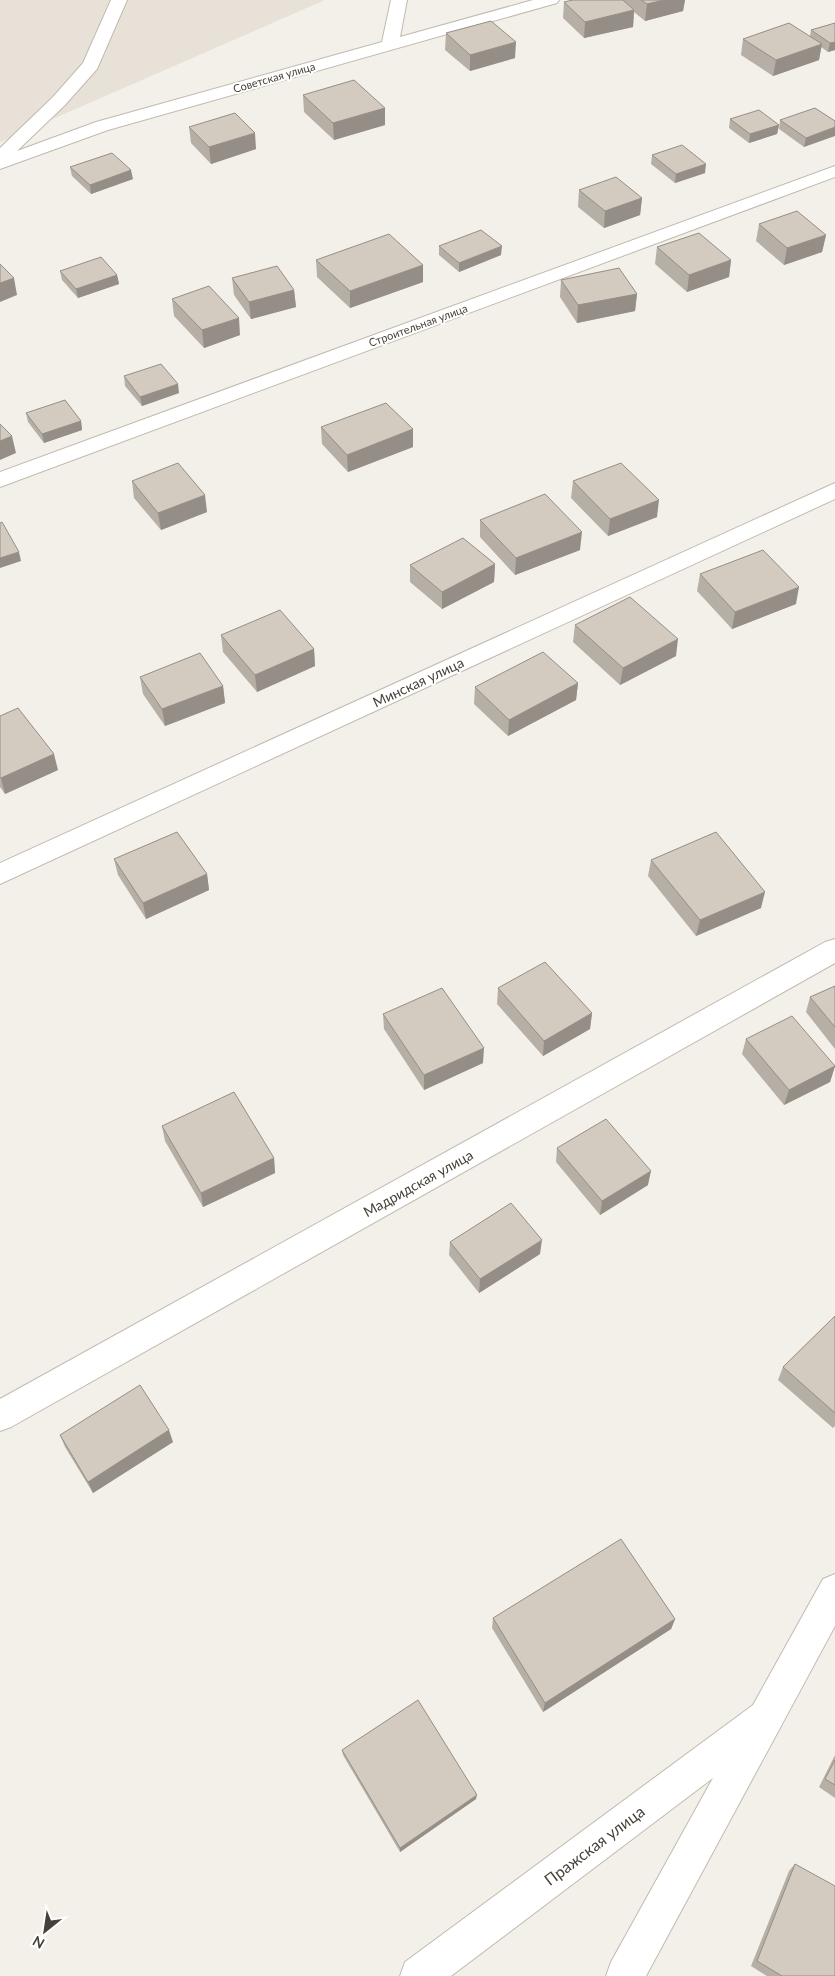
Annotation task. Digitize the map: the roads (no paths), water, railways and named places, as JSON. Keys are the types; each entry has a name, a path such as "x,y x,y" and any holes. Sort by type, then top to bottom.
{"street":[{"path":"0,158 59,101 91,66 119,0"},
{"path":"390,44 399,0"},
{"name":"Советская улица","path":"0,164 102,126 551,0"},
{"name":"Строительная улица","path":"0,480 835,171"},
{"name":"Минская улица","path":"0,874 835,490"},
{"name":"Мадридская улица","path":"0,1416 835,950"},
{"path":"625,1976 835,1591"},
{"name":"Пражская улица","path":"419,1976 768,1714"}]}
